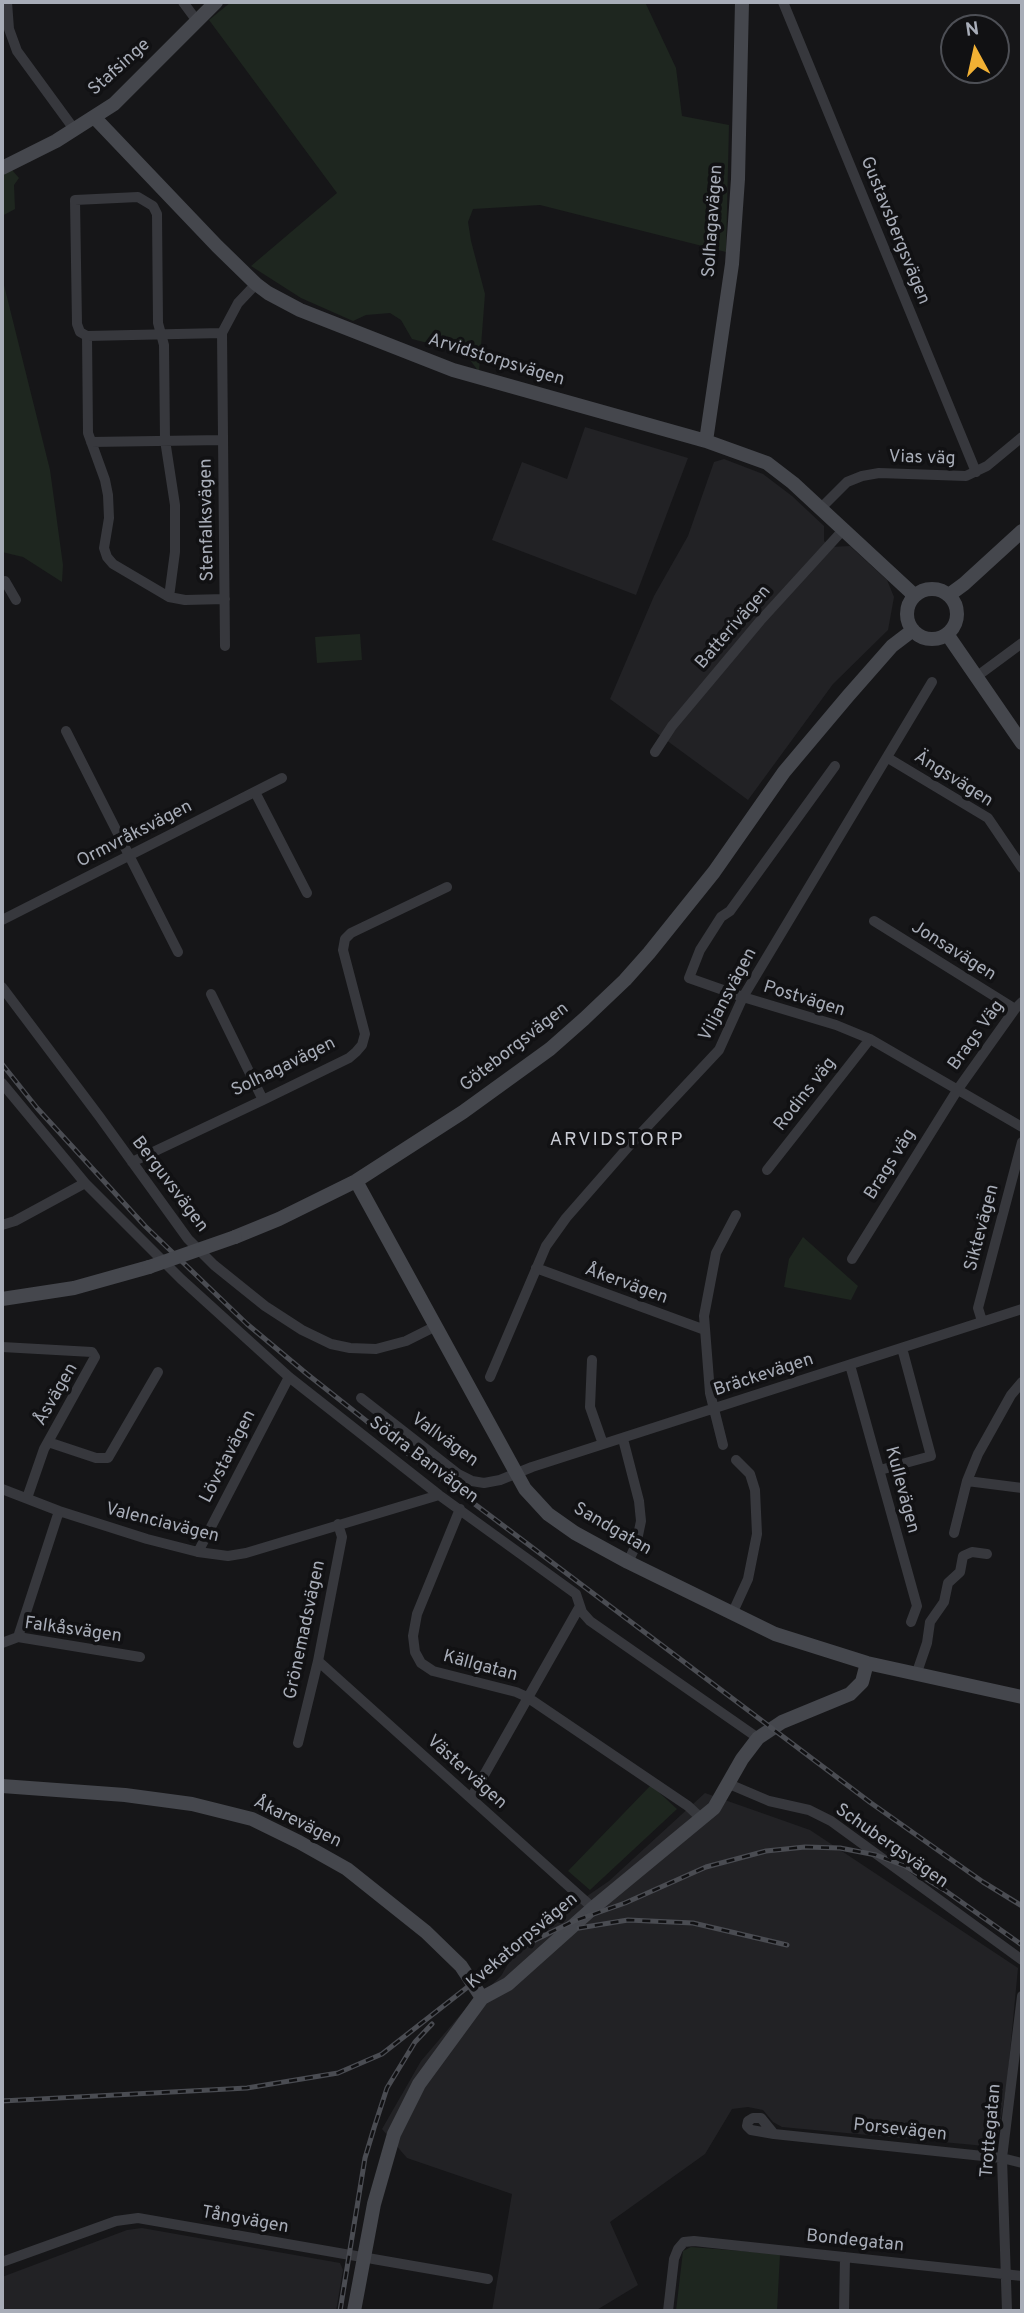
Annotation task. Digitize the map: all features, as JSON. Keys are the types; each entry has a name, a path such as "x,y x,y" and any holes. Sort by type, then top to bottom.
{"street":[{"path":"7,2 9,29 18,51 74,129"},
{"path":"183,2 197,21"},
{"name":"Stafsinge","path":"2,168 19,161 114,104 216,2"},
{"name":"Solhagavägen","path":"706,441 732,264 738,179 742,2"},
{"name":"Gustavsbergsvägen","path":"783,2 976,471"},
{"name":"Arvidstorpsvägen","path":"94,117 256,284 300,310 453,370 706,441 767,463 821,508 914,595"},
{"name":"Stenfalksvägen","path":"169,597 175,552 175,505 165,440 162,333 158,323 157,214 153,206 144,199 75,200 78,324 80,332 87,336 88,433 108,495 109,518 104,548 107,557 113,564 169,597 185,600 225,599"},
{"name":"Stenfalksvägen","path":"225,646 222,334 238,303 256,284"},
{"path":"87,336 222,334"},
{"name":"Vias väg","path":"821,508 848,482 862,476 879,473 965,476 987,466 1022,437"},
{"name":"Stenfalksvägen","path":"91,442 223,440"},
{"name":"Batterivägen","path":"655,752 660,741 760,621 844,530"},
{"path":"948,595 1022,531"},
{"path":"2,582 5,581 16,600"},
{"path":"931,589 948,595 955,603 956,623 947,634 931,639 919,636 913,630 906,612 914,595 931,589"},
{"name":"Göteborgsvägen","path":"2,1299 74,1288 149,1267 279,1219 356,1181 463,1112 550,1049 625,980 713,872 784,772 892,646 913,630"},
{"path":"947,634 1022,743"},
{"path":"976,677 1022,643"},
{"name":"Viljansvägen","path":"490,1377 546,1246 566,1218 629,1146 719,1050 743,997 932,682"},
{"path":"66,732 178,952"},
{"name":"Ängsvägen","path":"888,758 988,818 1022,868"},
{"name":"Postvägen","path":"835,766 730,911 720,917 700,950 689,978 836,1025 870,1039 1022,1127"},
{"name":"Ormvråksvägen","path":"2,920 282,778"},
{"path":"255,792 307,893"},
{"name":"Solhagavägen","path":"132,1162 349,1058 362,1045 365,1034 343,950 345,939 351,933 447,887"},
{"name":"Jonsavägen","path":"874,921 1018,1006"},
{"name":"Berguvsvägen","path":"2,986 188,1240 265,1306 302,1330 331,1344 350,1348 376,1349 406,1341 436,1326"},
{"path":"211,995 263,1100"},
{"name":"Brags Väg","path":"958,1088 1018,1006"},
{"name":"Rodins väg","path":"768,1170 870,1039"},
{"name":"Södra Banvägen","path":"2,1083 85,1183 181,1279 289,1377 439,1495 576,1594 590,1621 758,1738"},
{"name":"Brags väg","path":"852,1259 958,1088"},
{"name":"Siktevägen","path":"982,1321 978,1308 1022,1142"},
{"name":"Sandgatan","path":"356,1181 525,1489 548,1514 575,1533 628,1562 775,1634 867,1663 1022,1697"},
{"path":"2,1225 43,1207 85,1183"},
{"path":"723,1444 712,1410 704,1316 716,1253 736,1215"},
{"name":"Åkervägen","path":"536,1268 705,1330"},
{"name":"Bräckevägen","path":"516,1473 1022,1308"},
{"name":"Åsvägen","path":"2,1347 92,1352 95,1357 48,1442 27,1498"},
{"path":"880,1470 931,1456 902,1348"},
{"path":"593,1360 590,1407 603,1444"},
{"name":"Kullevägen","path":"850,1365 917,1606 911,1622"},
{"path":"48,1442 96,1458 108,1458 159,1372"},
{"name":"Lövstavägen","path":"198,1552 289,1377"},
{"path":"954,1533 967,1481 992,1426 1022,1382"},
{"name":"Vallvägen","path":"361,1398 458,1474 472,1481 484,1483 516,1473"},
{"path":"623,1438 639,1501 640,1521 636,1545 628,1562"},
{"path":"732,1614 748,1579 757,1534 755,1490 750,1474 736,1460"},
{"path":"967,1481 1022,1488"},
{"name":"Valenciavägen","path":"2,1489 59,1511 147,1539 198,1552 233,1556 439,1495"},
{"name":"Källgatan","path":"460,1509 417,1614 413,1636 415,1652 421,1663 433,1671 527,1697 702,1818"},
{"path":"18,1637 59,1511"},
{"name":"Grönemadsvägen","path":"298,1743 318,1661 342,1537 338,1524"},
{"path":"916,1675 928,1643 930,1622 944,1602 948,1583 960,1572 963,1556 972,1552 987,1554"},
{"path":"471,1798 580,1606"},
{"name":"Falkåsvägen","path":"2,1643 18,1637 140,1657"},
{"name":"Västervägen","path":"318,1661 593,1908"},
{"name":"Kvekatorpsvägen","path":"354,2311 380,2177 401,2117 419,2084 482,1998 508,1984 593,1908 713,1808 742,1759 758,1738 782,1722 850,1694 862,1682 867,1663"},
{"name":"Schubergsvägen","path":"729,1784 769,1801 809,1810 831,1821 1022,1960"},
{"name":"Åkarevägen","path":"2,1786 192,1804 252,1819 347,1869 426,1932 460,1966 482,1998"},
{"name":"Trottegatan","path":"1007,2311 1002,2158 1022,1996"},
{"name":"Porsevägen","path":"774,2134 1002,2158 1022,2163"},
{"name":"Tångvägen","path":"2,2262 116,2221 138,2218 488,2279"},
{"name":"Bondegatan","path":"668,2311 674,2259 684,2242 694,2241 1022,2276"},
{"path":"844,2311 845,2257"}],"shaded area":[{"path":"231,2 645,2 676,68 682,116 729,125 726,252 540,205 473,209 468,222 485,294 479,372 467,356 459,351 412,339 401,320 390,313 366,315 353,321 301,298 251,266 337,193 209,20"},
{"path":"2,169 12,170 19,178 14,185 15,209 2,216"},
{"path":"2,277 50,470 63,565 62,582 23,557 2,552"},
{"path":"585,427 688,458 636,595 492,540 522,462 567,479"},
{"path":"724,459 763,474 792,496 824,526 824,541 830,547 850,546 887,580 894,597 888,630 833,684 748,800 610,699 654,596 688,536 714,462"},
{"path":"360,634 362,660 317,663 315,637"},
{"path":"803,1237 858,1286 851,1300 784,1287 789,1259"},
{"path":"651,1785 677,1809 590,1890 568,1871"},
{"path":"705,1793 810,1830 1018,1968 1007,2083 996,2147 782,2127 773,2122 763,2110 748,2107 732,2109 705,2154 610,2222 638,2285 595,2311 492,2311 512,2194 407,2158 382,2129 421,2061 461,2014 501,1976 527,1931 558,1916 609,1881"},
{"path":"142,2228 340,2263 343,2270 336,2311 2,2311 2,2277 127,2230"},
{"path":"691,2247 780,2254 777,2311 676,2311 683,2251"}],"railway":[{"path":"2,1064 37,1108 145,1226 247,1324 307,1374 407,1453 871,1803 983,1882 1022,1906"},
{"path":"2,2101 247,2088 338,2073 382,2054 506,1957 535,1940 574,1921 625,1903 706,1867 766,1851 805,1847 840,1848 876,1855 905,1866 943,1889 1022,1945"},
{"path":"579,1928 628,1920 693,1923 787,1945"},
{"path":"340,2311 365,2158 374,2128 387,2088 415,2042 432,2024"}],"district":[{"name":"ARVIDSTORP","path":"617,1141"}]}
